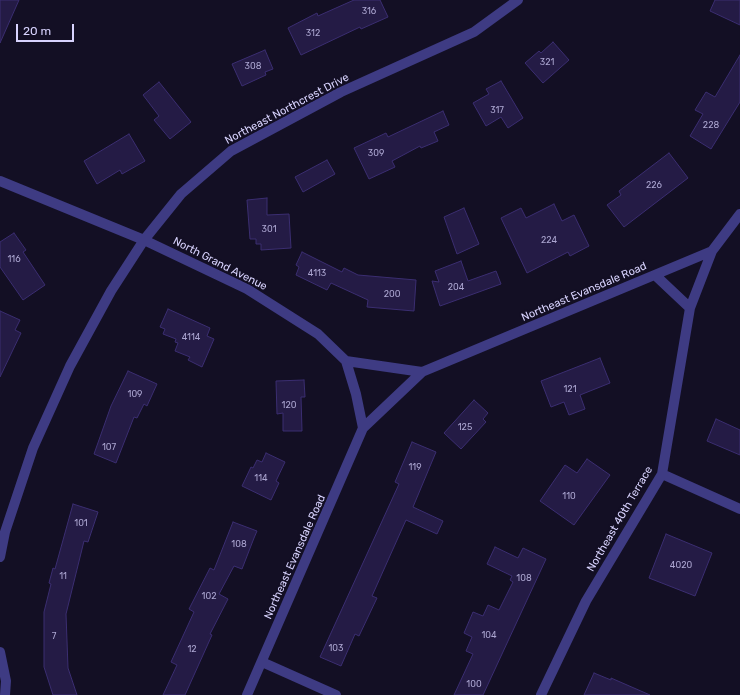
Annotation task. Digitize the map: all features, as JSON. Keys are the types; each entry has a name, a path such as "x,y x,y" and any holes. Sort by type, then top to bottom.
{"street":[{"name":"Northeast Northcrest Drive","path":"0,557 5,532 33,448 70,366 111,291 144,240 180,194 231,151 341,92 474,32 518,0"},
{"name":"North Grand Avenue","path":"0,181 144,240 247,288 318,334 346,361"},
{"path":"712,251 740,214"},
{"name":"Northeast Evansdale Road","path":"422,372 712,251"},
{"name":"Northeast 40th Terrace","path":"541,695 586,601 662,474 690,308 712,251"},
{"path":"655,275 690,308"},
{"path":"363,428 356,394 346,361 422,372"},
{"path":"363,428 422,372"},
{"name":"Northeast Evansdale Road","path":"247,695 363,428"},
{"path":"662,474 740,509"},
{"path":"0,652 6,681 5,695"},
{"path":"262,662 336,695"}],"building":[{"path":"0,0 19,0 0,43"},
{"path":"354,0 380,0 388,17 361,29 360,27 301,55 288,28 317,13 318,16"},
{"path":"715,0 740,0 740,25 710,11"},
{"path":"553,42 569,60 543,83 525,63 539,51 541,53"},
{"path":"265,50 273,69 265,72 266,75 242,86 232,64"},
{"path":"740,55 740,102 711,149 690,136 703,114 695,110 706,92 715,97"},
{"path":"501,81 523,118 508,128 501,117 486,126 473,103 489,94 486,89"},
{"path":"159,82 191,122 170,139 154,120 159,116 143,95"},
{"path":"443,111 449,125 434,132 438,141 421,148 420,146 392,161 395,167 369,179 354,148 386,133 388,137"},
{"path":"129,134 145,161 122,174 120,170 97,184 84,161"},
{"path":"669,153 688,178 624,227 607,205 621,195 619,191"},
{"path":"327,160 335,174 303,192 295,177"},
{"path":"267,198 267,215 289,214 291,248 261,250 261,244 256,244 256,239 250,239 247,200"},
{"path":"554,204 562,221 574,215 589,246 570,256 568,252 527,273 501,218 521,208 526,218"},
{"path":"464,208 479,244 457,254 444,217"},
{"path":"14,233 26,250 23,252 45,285 23,300 0,267 0,242"},
{"path":"302,252 342,272 344,268 358,275 416,280 414,311 367,307 368,300 331,283 327,290 296,275 299,267 296,265"},
{"path":"461,261 468,281 496,271 501,284 440,306 432,281 439,282 435,271"},
{"path":"168,309 210,328 207,336 214,339 202,367 188,360 190,357 175,351 178,343 175,342 176,339 163,334 165,329 160,327"},
{"path":"0,311 20,320 15,330 21,333 0,377"},
{"path":"600,358 610,383 580,395 585,409 569,415 564,402 551,407 541,381"},
{"path":"128,371 157,384 147,406 144,404 137,418 134,417 116,463 94,454 111,406"},
{"path":"304,380 305,397 301,397 302,431 283,431 283,413 277,414 276,381"},
{"path":"474,400 488,413 483,419 486,422 461,449 444,433"},
{"path":"716,419 740,430 740,455 707,441"},
{"path":"412,442 436,452 413,507 443,521 437,534 406,520 372,596 377,598 359,636 355,634 341,666 320,657 399,484 395,482"},
{"path":"266,453 285,462 276,481 279,483 271,500 242,486 251,467 253,468 257,460 262,462"},
{"path":"587,459 610,475 574,525 540,501 565,465 577,473"},
{"path":"73,504 98,512 88,542 84,541 66,614 68,668 77,695 53,695 44,667 44,612 51,584 49,583 53,568 55,569"},
{"path":"233,522 257,531 242,569 234,566 219,594 228,599 210,634 212,635 185,695 163,695 177,665 171,662 194,612 189,609 210,568 214,570"},
{"path":"666,534 712,553 695,596 649,578"},
{"path":"495,547 518,558 523,548 546,559 483,695 454,695 473,654 466,651 472,637 464,633 473,612 483,616 488,605 499,610 513,582 510,580 512,576 487,564"},
{"path":"594,673 611,680 611,678 650,695 584,695"}]}
